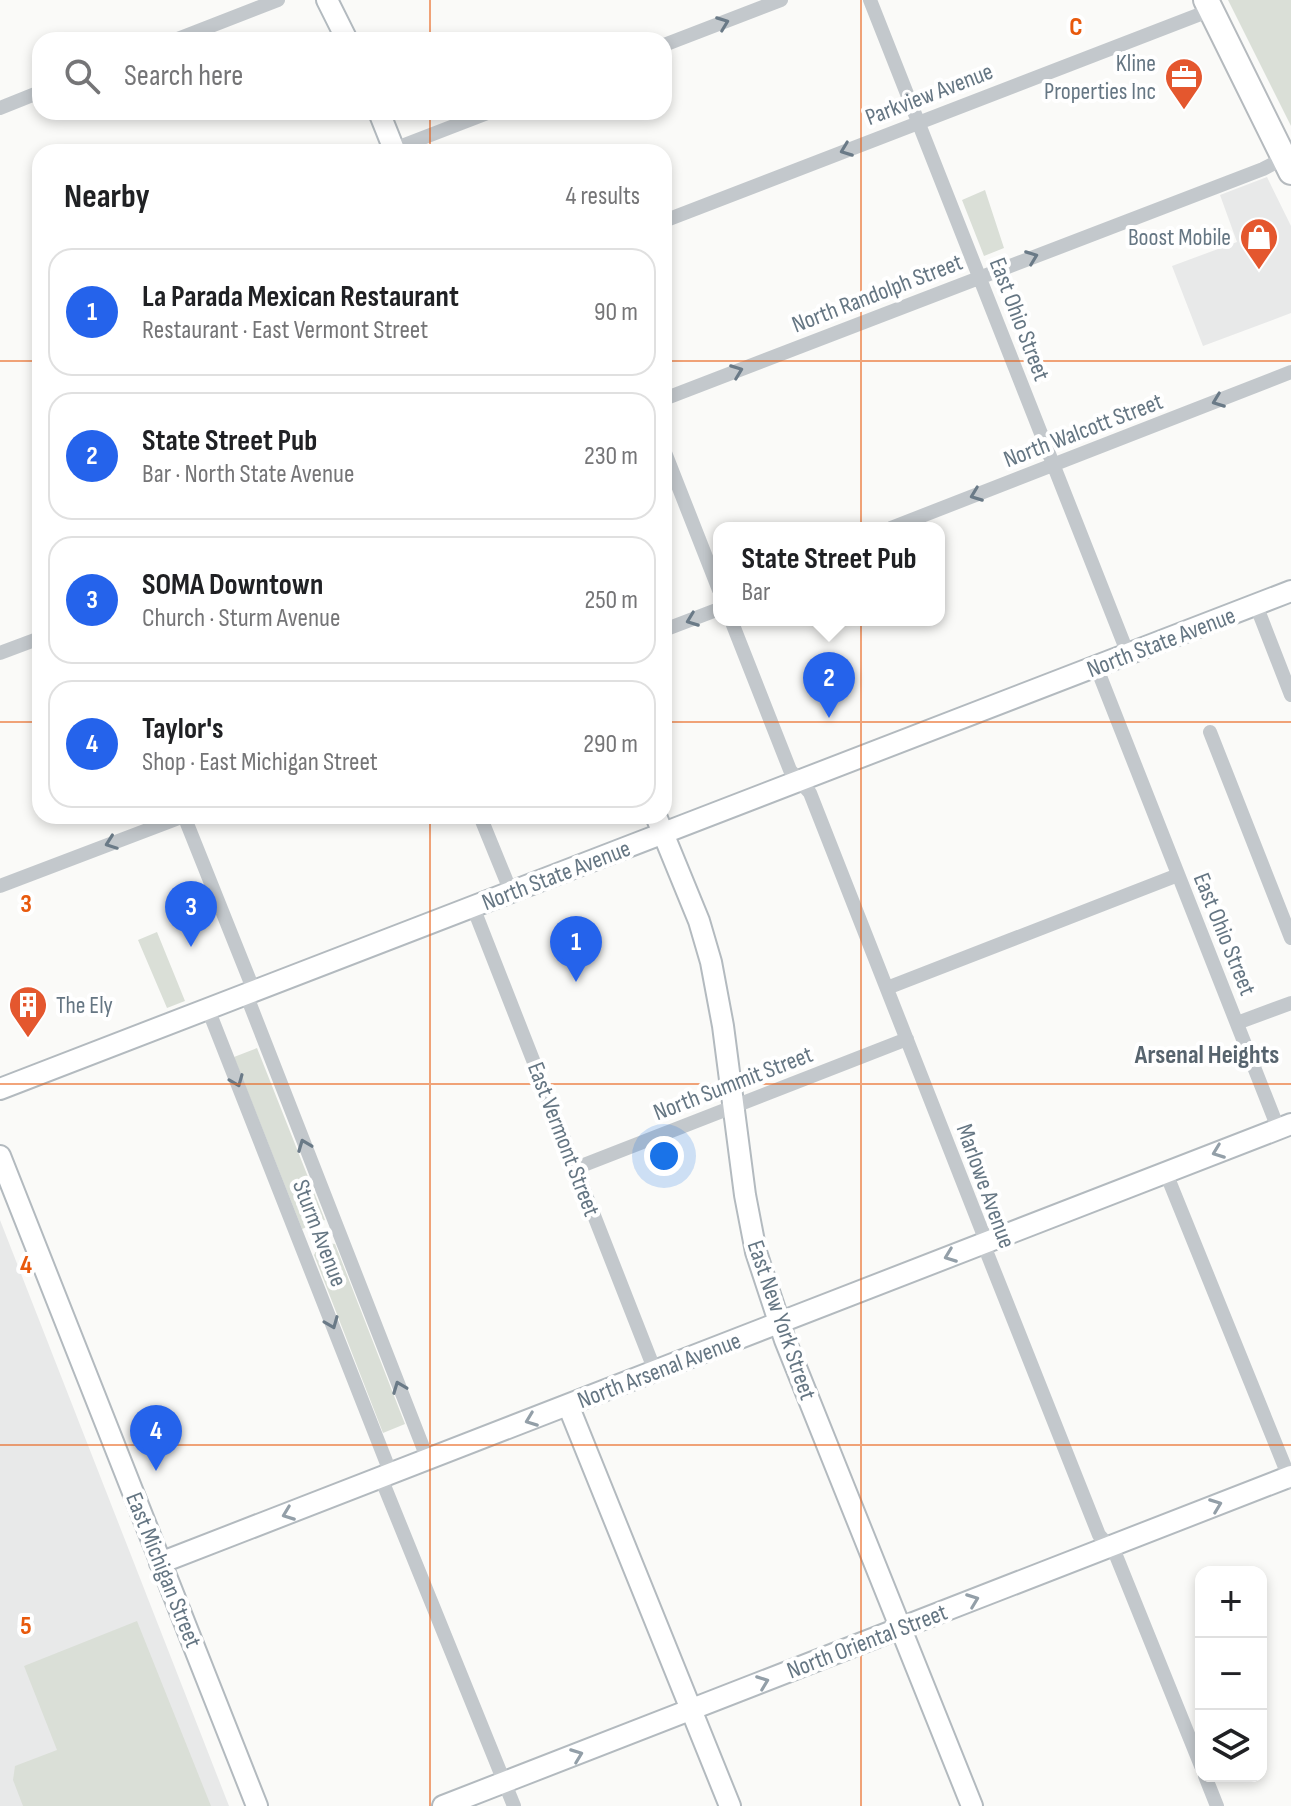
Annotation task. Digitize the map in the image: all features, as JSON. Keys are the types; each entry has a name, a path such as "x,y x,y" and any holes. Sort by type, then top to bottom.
{"main road":[{"path":"1208,5 1288,165"}],"street":[{"path":"196,32 278,0"},
{"path":"327,0 343,32"},
{"path":"672,42 781,0"},
{"name":"East Ohio Street","path":"870,0 1128,654"},
{"name":"Parkview Avenue","path":"672,218 1208,5"},
{"path":"0,108 32,95"},
{"path":"382,120 392,144"},
{"path":"410,144 470,120"},
{"name":"North Randolph Street","path":"672,396 980,277 1288,165"},
{"name":"North Walcott Street","path":"906,522 1291,372"},
{"path":"672,470 713,575"},
{"name":"North State Avenue","path":"672,821 800,781 1291,591"},
{"path":"1256,605 1291,695"},
{"path":"672,627 713,611"},
{"name":"Marlowe Avenue","path":"733,626 790,770 810,793 1099,1535 1110,1546 1195,1751"},
{"path":"0,653 32,641"},
{"name":"East Ohio Street","path":"1096,666 1237,1023 1285,1126"},
{"path":"1210,732 1291,938"},
{"path":"0,886 163,824"},
{"name":"Sturm Avenue","path":"187,824 428,1460"},
{"path":"483,824 511,892"},
{"name":"North State Avenue","path":"0,1089 511,892 660,825"},
{"name":"East New York Street","path":"660,825 699,921 711,962 751,1231 779,1323 972,1806"},
{"path":"887,988 1178,875"},
{"name":"East Vermont Street","path":"473,907 655,1371"},
{"path":"1237,1023 1291,1003"},
{"name":"Sturm Avenue","path":"208,1009 514,1806"},
{"name":"North Summit Street","path":"576,1168 907,1039"},
{"name":"North Arsenal Avenue","path":"160,1563 1285,1126"},
{"name":"East Michigan Street","path":"0,1156 257,1806"},
{"path":"1166,1173 1290,1479"},
{"path":"568,1405 730,1806"},
{"name":"North Oriental Street","path":"443,1806 1290,1479"},
{"path":"1207,1782 1217,1806"}],"shaded area":[{"path":"1228,0 1291,0 1291,126"},
{"path":"1267,177 1291,226 1291,313 1203,346 1172,266 1237,242 1220,195"},
{"path":"985,190 1004,248 984,256 962,200"},
{"path":"157,932 185,1001 167,1008 138,940"},
{"path":"257,1048 325,1220 302,1229 234,1057"},
{"path":"0,1220 229,1806 0,1806"},
{"path":"329,1243 335,1244 405,1424 383,1433 314,1255 317,1249"},
{"path":"137,1621 211,1806 23,1806 13,1780 15,1766 57,1750 24,1666"}],"place":[{"name":"Kline Properties Inc","path":"1184,111"},
{"name":"Boost Mobile","path":"1259,271"},
{"name":"State Street Pub","path":"829,718"},
{"name":"SOMA Downtown","path":"191,947"},
{"name":"La Parada Mexican Restaurant","path":"576,982"},
{"name":"The Ely","path":"28,1039"},
{"name":"Taylor's","path":"156,1471"}],"district":[{"name":"Arsenal Heights","path":"1207,1054"}]}
